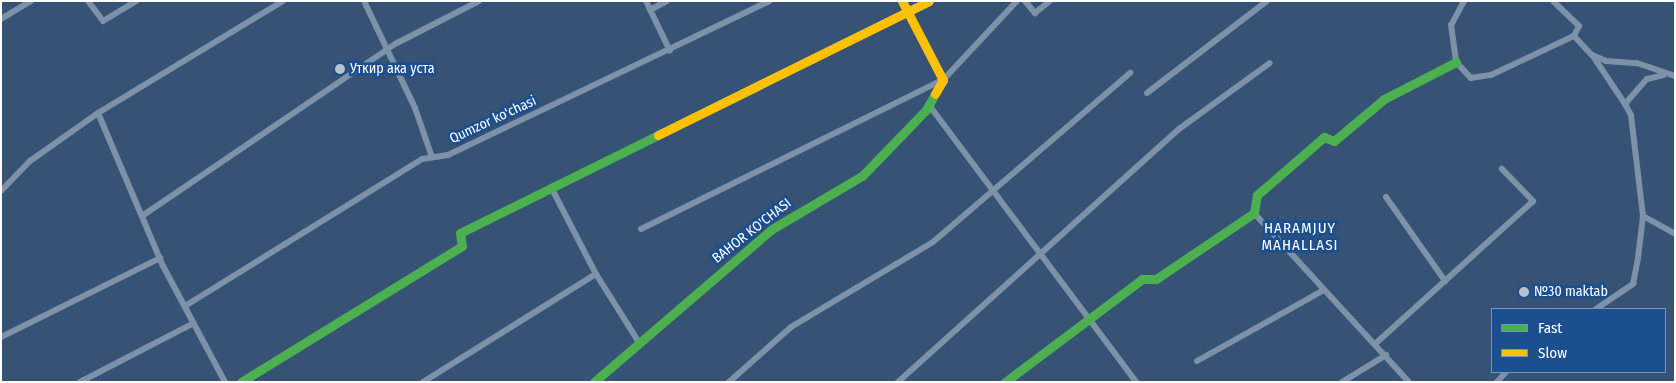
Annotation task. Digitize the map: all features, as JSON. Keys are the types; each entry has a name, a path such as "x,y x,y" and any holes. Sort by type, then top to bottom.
{"street":[{"path":"1,19 31,1"},
{"path":"88,1 103,21 136,1"},
{"path":"1,192 30,161 98,113 283,1"},
{"path":"364,1 387,50 432,158"},
{"path":"142,216 387,50 479,1"},
{"path":"646,1 670,51"},
{"path":"650,10 668,1"},
{"name":"Qumzor ko'chasi","path":"185,306 422,159 448,155 670,51 770,1"},
{"path":"902,1 943,80"},
{"path":"241,382 462,246 460,233 929,1"},
{"path":"641,229 943,80 1017,1"},
{"path":"1025,1 1035,13 1050,1"},
{"path":"1147,93 1266,1"},
{"path":"1464,1 1451,25 1456,62 1471,78 1491,75 1574,36 1579,26 1553,1"},
{"path":"1574,36 1592,55 1631,115 1643,216 1632,284 1597,308"},
{"path":"1592,55 1606,61 1637,62 1664,74 1675,76"},
{"path":"1004,382 1142,279 1156,280 1254,213 1257,195 1324,137 1334,141 1384,98 1456,62"},
{"path":"898,382 1041,256 1179,129 1270,63"},
{"path":"730,382 791,327 925,247 1130,73"},
{"path":"1625,104 1647,79 1664,74"},
{"name":"BAHOR KO'CHASI","path":"594,382 638,341 772,229 862,176 929,105 943,80"},
{"path":"929,105 1136,382"},
{"path":"98,113 160,258 225,382"},
{"path":"1375,344 1533,201 1502,170"},
{"path":"552,187 596,274 638,341"},
{"path":"1386,197 1445,281"},
{"path":"1254,213 1322,291 1386,355 1409,382"},
{"path":"1643,216 1675,234"},
{"path":"1,337 160,258"},
{"path":"423,382 596,274"},
{"path":"1197,360 1322,291"},
{"path":"80,382 194,323"},
{"path":"1342,382 1386,355"}],"traffic: fast":[{"path":"1005,382 1142,279 1156,279 1254,213 1257,195 1324,137 1334,141 1384,99 1456,62"},
{"path":"594,382 772,229 862,176 926,110 935,94"},
{"path":"241,382 462,246 460,233 658,135"}],"traffic: slow":[{"path":"902,1 943,80 935,94"},
{"path":"658,135 929,1"}],"place":[{"name":"Уткир ака уста","path":"340,69"},
{"name":"№30 maktab","path":"1524,292"}],"district":[{"name":"HARAMJUY MAHALLASI","path":"1300,236"}]}
